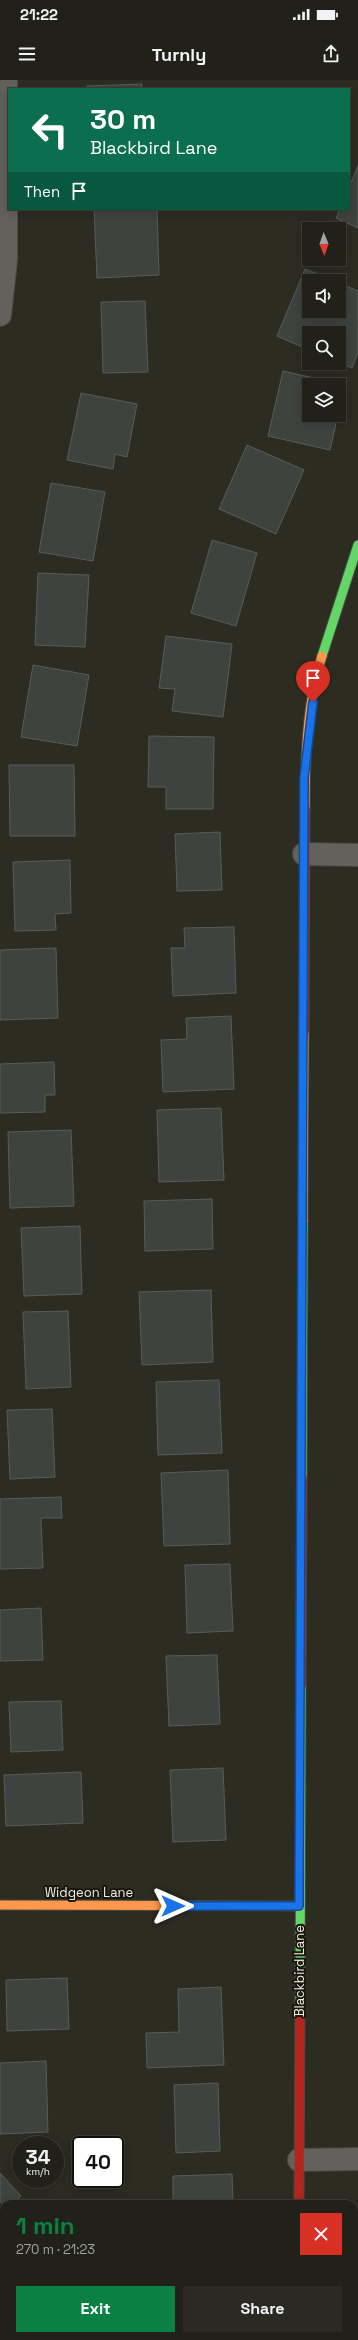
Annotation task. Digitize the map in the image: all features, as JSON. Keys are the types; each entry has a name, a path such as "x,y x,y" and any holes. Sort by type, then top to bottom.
{"street":[{"path":"0,316 6,260 6,80"},
{"name":"Blackbird Lane","path":"299,2200 299,1906 305,763 317,672 358,545"},
{"path":"304,854 358,855"},
{"name":"Widgeon Lane","path":"0,1905 299,1906"},
{"path":"299,2160 358,2159"}],"building":[{"path":"142,84 142,88 87,88 87,86"},
{"path":"358,166 358,228 336,218 340,210 350,210 350,185"},
{"path":"94,210 157,210 159,275 97,278"},
{"path":"305,269 318,274 303,274"},
{"path":"302,276 302,318 346,318 346,286 358,291 358,352 352,368 346,365 346,326 302,326 302,347 277,336"},
{"path":"145,301 148,372 103,373 101,302"},
{"path":"283,371 314,378 302,378 302,422 336,422 330,450 268,436"},
{"path":"81,393 137,404 127,457 115,454 113,469 67,460"},
{"path":"247,445 304,470 276,534 219,509"},
{"path":"51,483 105,492 93,561 39,552"},
{"path":"212,540 257,553 236,626 191,613"},
{"path":"38,573 89,575 85,647 35,645"},
{"path":"166,636 232,644 223,717 172,711 175,689 159,688"},
{"path":"33,665 89,675 77,746 21,737"},
{"path":"149,736 214,737 213,809 166,809 166,787 148,787"},
{"path":"9,765 74,765 75,836 10,836"},
{"path":"220,832 222,890 177,891 175,834"},
{"path":"70,860 71,913 55,914 56,930 15,931 13,862"},
{"path":"234,927 236,993 173,996 171,948 185,948 184,928"},
{"path":"56,948 58,1018 0,1020 0,950"},
{"path":"231,1016 234,1089 163,1092 161,1040 187,1039 186,1018"},
{"path":"54,1062 55,1095 45,1095 45,1112 0,1113 0,1064"},
{"path":"221,1108 224,1180 159,1182 157,1110"},
{"path":"71,1130 74,1206 10,1208 8,1132"},
{"path":"212,1199 213,1249 145,1251 144,1201"},
{"path":"80,1226 82,1294 24,1296 21,1228"},
{"path":"211,1290 213,1362 142,1365 139,1292"},
{"path":"68,1311 71,1387 26,1389 23,1312"},
{"path":"219,1380 222,1453 158,1455 156,1382"},
{"path":"52,1409 55,1477 10,1479 7,1410"},
{"path":"228,1470 230,1544 164,1546 161,1473"},
{"path":"61,1497 62,1518 41,1518 43,1568 0,1569 0,1499"},
{"path":"230,1564 233,1631 187,1633 185,1565"},
{"path":"41,1608 43,1660 0,1661 0,1610"},
{"path":"217,1655 220,1724 169,1726 166,1656"},
{"path":"61,1701 63,1750 11,1752 9,1702"},
{"path":"223,1768 226,1840 173,1842 170,1770"},
{"path":"81,1772 83,1823 6,1826 4,1775"},
{"path":"67,1978 69,2029 7,2031 6,1980"},
{"path":"221,1987 224,2065 147,2068 146,2033 179,2032 178,1989"},
{"path":"46,2061 48,2132 0,2134 0,2063"},
{"path":"218,2083 220,2151 176,2153 174,2085"},
{"path":"0,2173 12,2188 21,2196 16,2200 0,2200"},
{"path":"232,2174 233,2200 173,2200 173,2176"}],"traffic: fast":[{"path":"322,656 358,545"},
{"path":"302,1477 303,1221"},
{"path":"300,2001 301,1687"}],"traffic: slow":[{"path":"305,808 306,751 310,711 322,656"},
{"path":"303,1221 304,1033"},
{"path":"0,1905 299,1906"}],"traffic: jam":[{"path":"304,1033 305,808"},
{"path":"301,1687 302,1477"},
{"path":"299,2200 300,2001"}],"route":[{"path":"173,1906 299,1906 304,778 313,702"}]}
